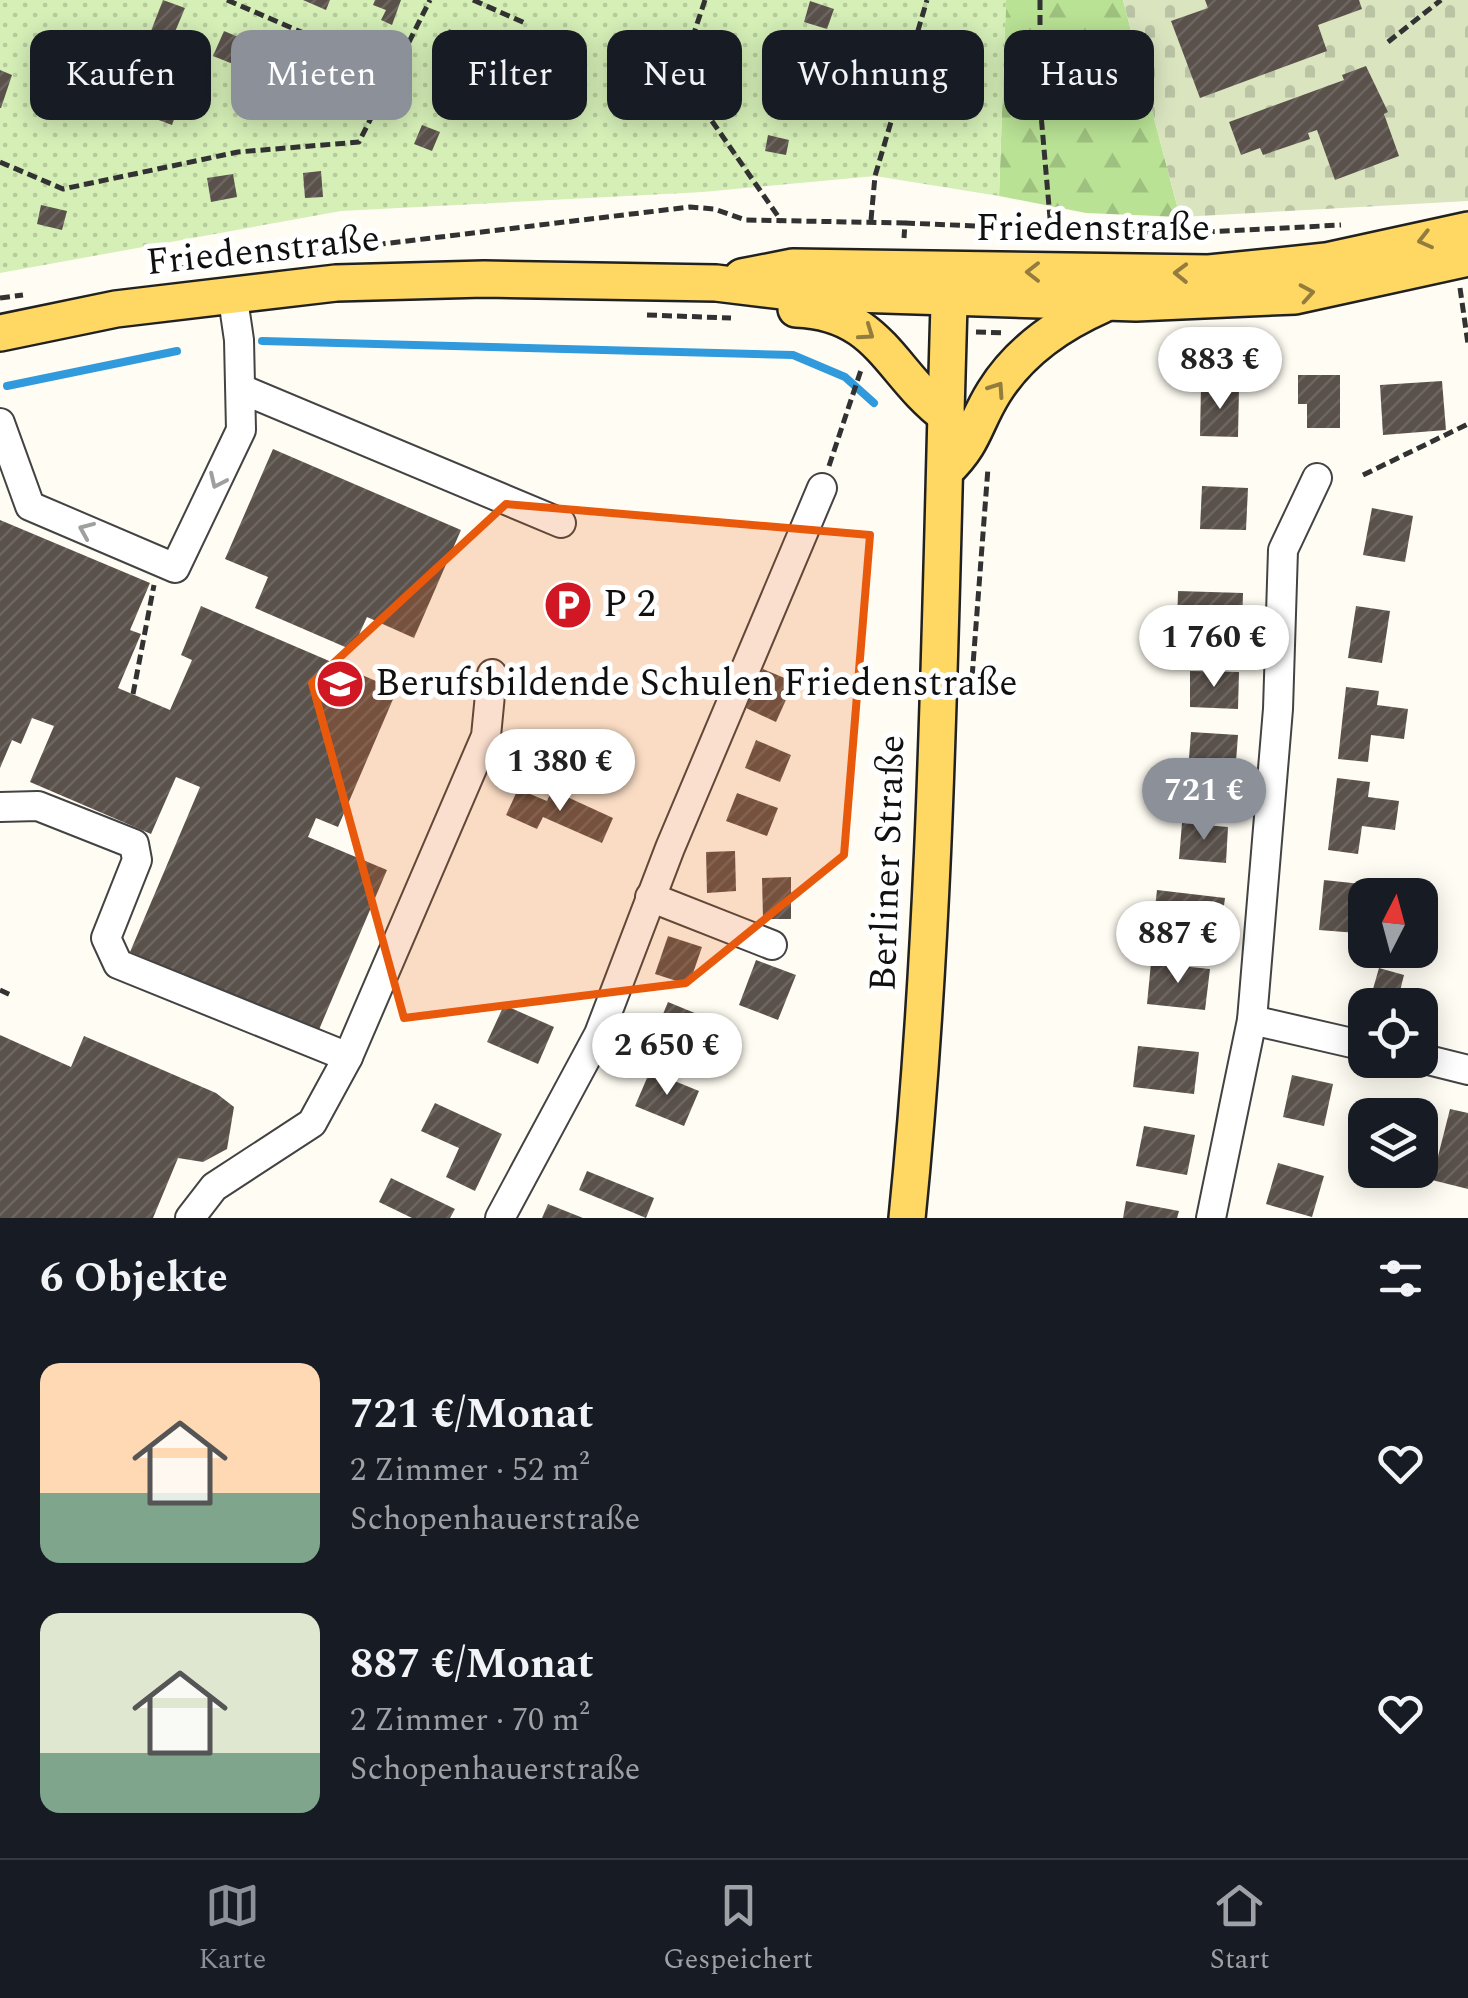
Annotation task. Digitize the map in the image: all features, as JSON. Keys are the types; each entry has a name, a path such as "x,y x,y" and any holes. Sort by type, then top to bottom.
{"main road":[{"name":"Friedenstraße","path":"0,333 116,308 232,292 397,280 716,283 791,292 1209,273 1326,261 1468,230"},
{"name":"Friedenstraße","path":"716,283 793,267 903,269 950,284 1105,303 1295,296 1463,267"},
{"path":"716,283 736,307 808,309 838,316 881,343 924,399 947,416"},
{"name":"Berliner Straße","path":"908,1218 925,1008 950,284"},
{"path":"946,470 970,447 984,410 1014,366 1050,333 1105,303"}],"street":[{"path":"0,423 30,506 175,568 241,430 232,292"},
{"path":"241,389 561,524"},
{"path":"1212,1218 1252,1020 1278,709 1283,550 1317,478"},
{"path":"500,1218 598,1034 650,898 822,488"},
{"path":"190,1218 214,1187 312,1122 348,1057 486,736 492,674"},
{"path":"0,808 38,806 134,844 137,860 106,938 118,964 348,1057"},
{"path":"650,898 772,945"},
{"path":"1252,1020 1348,1042"},
{"path":"1438,1062 1468,1070"}],"path":[{"path":"227,0 297,30"},
{"path":"412,36 430,0"},
{"path":"473,0 526,24"},
{"path":"705,0 680,75 717,134 782,222"},
{"path":"871,220 875,176 927,0"},
{"path":"1040,0 1040,103 1052,228"},
{"path":"1388,42 1442,0"},
{"path":"0,162 63,189 238,152 358,142 369,120"},
{"path":"168,270 690,207 714,209 746,220 871,220 1169,234 1351,224"},
{"path":"903,269 905,223"},
{"path":"1463,267 1468,344"},
{"path":"0,298 38,292"},
{"path":"640,314 735,318"},
{"path":"822,488 865,357 881,343"},
{"path":"1363,474 1468,424"},
{"path":"970,698 988,468"},
{"path":"0,990 13,996"}],"highlighted area":[{"path":"506,504 870,535 844,855 686,983 404,1018 312,683"}],"green space":[{"path":"0,0 1006,0 999,196 875,176 703,192 341,211 0,273"},
{"path":"1006,0 1123,0 1131,30 1005,30"},
{"path":"1123,0 1468,0 1468,201 1180,217 1154,118 1154,30 1131,30"},
{"path":"1004,56 1004,120 1154,118 1180,217 1086,213 999,196"}],"building":[{"path":"163,0 185,8 176,30 151,30"},
{"path":"303,0 330,0 326,10"},
{"path":"375,0 401,0 392,25 381,20 386,10 373,5"},
{"path":"1205,0 1359,0 1362,9 1318,25 1327,51 1200,98 1171,21 1208,8"},
{"path":"810,1 834,9 827,29 804,22"},
{"path":"224,31 231,34 231,63 213,56"},
{"path":"1366,66 1388,112 1384,114 1399,156 1335,180 1317,130 1308,133 1310,139 1263,155 1260,148 1241,155 1229,122 1344,80 1342,75"},
{"path":"0,70 12,75 1,108 0,108"},
{"path":"422,125 440,132 432,151 414,144"},
{"path":"768,135 789,140 786,155 765,151"},
{"path":"321,171 323,197 305,198 303,173"},
{"path":"233,174 237,197 211,202 207,178"},
{"path":"41,205 67,211 62,230 37,224"},
{"path":"1298,375 1340,375 1340,428 1307,428 1307,404 1298,404"},
{"path":"1442,381 1446,430 1383,435 1380,385"},
{"path":"1201,386 1239,387 1238,437 1200,436"},
{"path":"273,449 461,530 414,638 367,617 352,650 255,608 268,577 225,559"},
{"path":"1202,486 1248,488 1246,530 1200,529"},
{"path":"1372,508 1413,516 1405,562 1363,555"},
{"path":"0,520 150,583 130,630 141,634 118,688 170,710 192,660 181,655 201,606 397,690 338,827 316,818 308,837 387,870 318,1032 130,952 200,787 176,777 151,834 30,782 54,726 32,718 21,744 12,740 0,768"},
{"path":"1178,591 1243,593 1242,630 1177,628"},
{"path":"1356,606 1390,611 1382,663 1348,658"},
{"path":"763,669 794,682 776,722 746,708"},
{"path":"1190,671 1239,672 1238,709 1190,707"},
{"path":"1346,687 1379,691 1377,705 1408,709 1404,739 1371,735 1368,762 1338,759"},
{"path":"1191,732 1238,735 1235,775 1188,772"},
{"path":"756,740 791,755 780,782 745,768"},
{"path":"1337,778 1370,782 1368,797 1399,801 1395,830 1362,826 1358,854 1328,850"},
{"path":"518,789 547,801 552,790 613,818 602,843 543,817 537,829 506,815"},
{"path":"737,793 778,808 767,836 726,821"},
{"path":"1182,823 1228,827 1226,863 1179,859"},
{"path":"735,851 736,891 707,893 706,852"},
{"path":"791,877 791,919 763,919 762,878"},
{"path":"1324,880 1348,883 1348,932 1319,930"},
{"path":"1157,890 1225,898 1220,935 1153,926"},
{"path":"668,936 702,947 689,985 655,974"},
{"path":"756,960 796,975 778,1020 739,1005"},
{"path":"1151,963 1210,969 1205,1010 1147,1004"},
{"path":"1379,968 1404,975 1401,988 1373,988"},
{"path":"668,1002 731,1028 717,1062 654,1036"},
{"path":"504,1005 554,1027 538,1064 487,1042"},
{"path":"0,1035 71,1067 84,1036 216,1093 234,1107 227,1149 203,1162 178,1158 153,1218 0,1218"},
{"path":"1138,1046 1199,1052 1194,1094 1133,1087"},
{"path":"650,1071 699,1091 684,1126 635,1106"},
{"path":"1292,1075 1333,1084 1324,1126 1283,1117"},
{"path":"435,1103 502,1134 475,1191 446,1177 459,1148 421,1131"},
{"path":"1450,1109 1468,1113 1468,1189 1438,1182 1438,1156"},
{"path":"1144,1126 1195,1135 1187,1175 1136,1166"},
{"path":"1278,1163 1324,1176 1312,1217 1266,1204"},
{"path":"587,1171 654,1198 646,1218 579,1190"},
{"path":"391,1178 455,1209 450,1218 412,1218 379,1202"},
{"path":"1126,1201 1179,1211 1177,1218 1123,1218"},
{"path":"548,1204 583,1218 542,1218"}],"waterway":[{"path":"262,341 793,355 845,377 874,403"},
{"path":"7,386 177,351"}],"place":[{"name":"P 2","path":"568,605"},
{"name":"Berufsbildende Schulen Friedenstraße","path":"340,684"}]}
